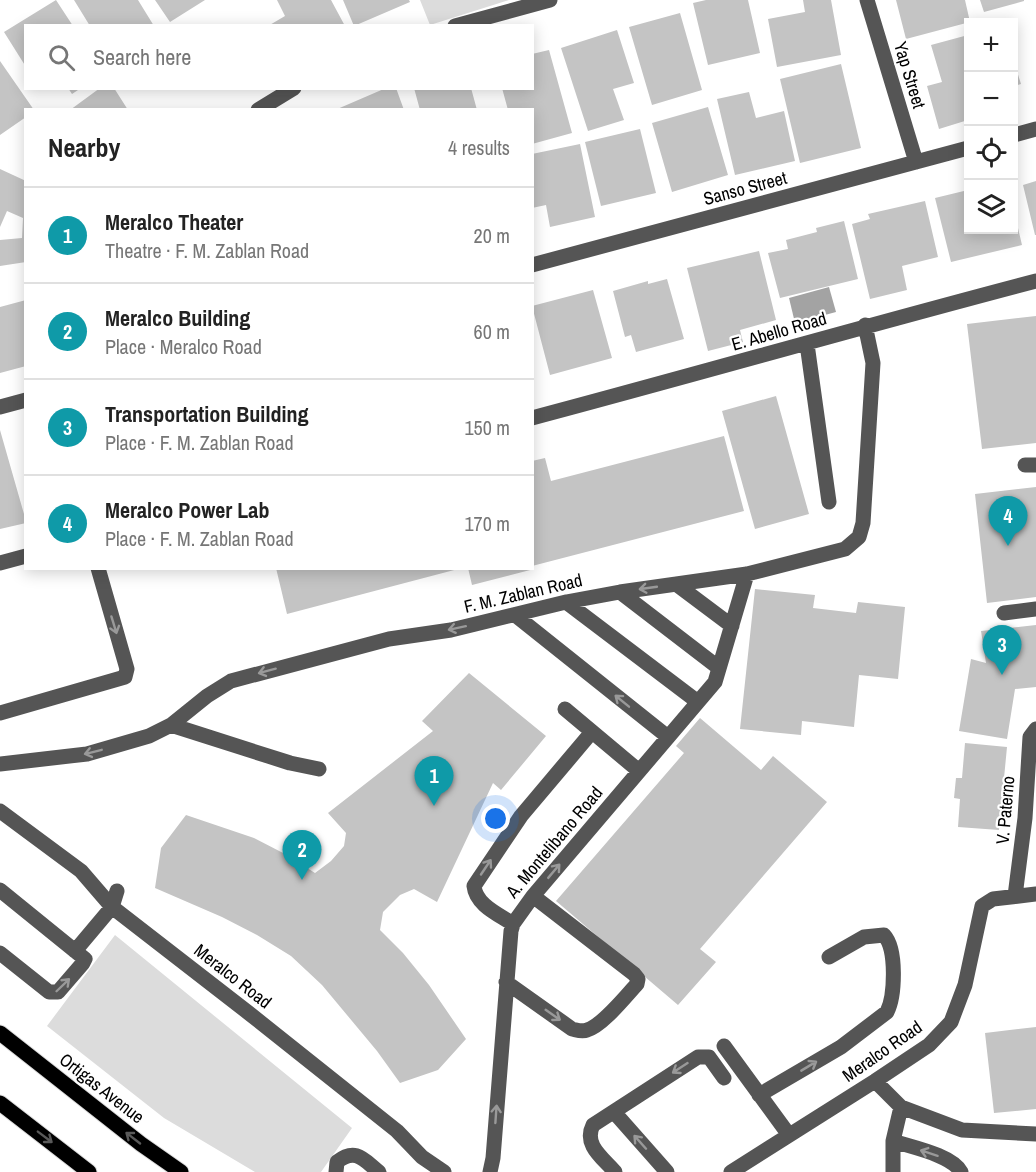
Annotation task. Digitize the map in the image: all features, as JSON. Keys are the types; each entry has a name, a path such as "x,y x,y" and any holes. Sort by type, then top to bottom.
{"main road":[{"name":"Ortigas Avenue","path":"0,1033 141,1144 181,1172"},
{"path":"2,1110 89,1172"}],"street":[{"path":"462,24 550,0"},
{"name":"Yap Street","path":"867,0 916,162"},
{"path":"261,108 291,90"},
{"path":"1018,134 1036,129"},
{"name":"Sanso Street","path":"534,264 964,149"},
{"name":"E. Abello Road","path":"534,417 1036,280"},
{"name":"F. M. Zablan Road","path":"0,764 87,753 149,736 171,725 207,696 231,681 389,639 451,630 566,602 620,592 747,574 845,549 859,537 863,523 873,363 865,325"},
{"path":"807,344 829,502"},
{"path":"0,407 24,401"},
{"path":"0,562 24,556"},
{"path":"0,713 125,677 127,669 99,570"},
{"name":"A. Montelibano Road","path":"490,1172 513,924 533,896 715,682 747,574"},
{"path":"676,584 732,626"},
{"path":"620,592 719,668"},
{"path":"566,602 698,702"},
{"path":"1004,613 1036,609"},
{"path":"515,615 668,737"},
{"path":"565,709 639,771"},
{"path":"171,725 290,763 319,769"},
{"name":"V. Paterno","path":"1015,896 1025,818 1030,737 1036,729"},
{"path":"513,924 478,900 474,886 521,816 591,733"},
{"name":"Meralco Road","path":"0,811 81,871 112,907 397,1131 422,1157 444,1172"},
{"path":"0,890 85,958 58,992 49,992 0,953"},
{"path":"75,951 112,907 117,891"},
{"path":"1015,896 1036,894"},
{"path":"506,982 572,1029 580,1031 588,1030 612,1011 637,984 638,979 634,974 533,896"},
{"name":"Meralco Road","path":"731,1172 929,1045 951,1022 965,986 982,906 993,899 1015,896"},
{"path":"759,1095 841,1047 887,1012 893,995 893,974 889,940 884,935 864,937 829,957"},
{"path":"724,1046 789,1136"},
{"path":"615,1172 590,1143 589,1133 593,1125 698,1057 709,1057 724,1078"},
{"path":"875,1081 901,1107 962,1130 1034,1138"},
{"path":"893,1172 893,1141 901,1107"},
{"path":"614,1112 667,1172"},
{"path":"893,1141 950,1160 958,1166 961,1172"},
{"path":"336,1172 337,1162 346,1155 357,1154 379,1172"}],"shaded area":[{"path":"420,0 509,0 433,24 430,24"},
{"path":"829,287 836,312 795,323 789,298"},
{"path":"115,935 352,1128 321,1172 255,1172 164,1118 47,1026"}],"building":[{"path":"56,0 72,24 24,24 24,64 4,32"},
{"path":"74,0 138,0 153,24 89,24"},
{"path":"155,0 205,0 170,22"},
{"path":"277,0 331,0 344,24 271,24 285,16"},
{"path":"343,0 409,0 410,2 359,24 353,24"},
{"path":"706,0 748,0 760,53 708,65 693,3"},
{"path":"803,0 831,0 841,55 777,67 768,19 805,12"},
{"path":"896,0 965,0 969,18 964,18 964,24 906,39"},
{"path":"980,0 1024,0 1024,1 984,12"},
{"path":"680,13 702,90 652,105 629,27"},
{"path":"617,30 634,83 613,89 624,120 588,131 561,48"},
{"path":"964,36 964,121 939,129 927,86 942,82 931,45"},
{"path":"549,50 572,133 534,143 534,108 507,108 503,90 534,90 534,54"},
{"path":"0,61 33,108 24,108 24,118 0,135"},
{"path":"841,64 861,148 800,163 780,79"},
{"path":"97,90 115,90 127,108 73,108"},
{"path":"381,90 397,90 403,108 340,108"},
{"path":"415,90 472,90 476,108 419,108"},
{"path":"749,92 756,118 784,111 795,161 735,175 717,99"},
{"path":"708,107 728,175 672,192 652,123"},
{"path":"640,129 656,193 601,206 585,142"},
{"path":"580,144 595,217 550,227 546,205 534,208 534,154"},
{"path":"0,169 24,180 24,262 0,266 0,240 22,238 23,218 7,211 0,227"},
{"path":"1036,181 1036,235 1035,235 1023,185"},
{"path":"964,191 964,234 1018,234 1018,228 1022,245 951,262 935,198"},
{"path":"925,201 938,257 902,266 907,290 870,299 852,224 870,219 868,214"},
{"path":"844,221 858,279 780,298 768,253 788,249 786,240 817,232 816,228"},
{"path":"759,251 776,320 740,330 743,342 708,351 687,268"},
{"path":"667,279 684,339 636,352 631,335 625,337 613,291 648,281 648,284"},
{"path":"593,290 612,358 550,375 534,314 534,305"},
{"path":"24,301 24,367 0,373 0,307"},
{"path":"1036,316 1036,443 982,449 967,324"},
{"path":"776,396 809,514 755,529 722,411"},
{"path":"0,430 24,514 24,523 0,529"},
{"path":"724,436 744,511 534,565 534,461 545,458 551,481"},
{"path":"1036,487 1036,597 987,603 975,494"},
{"path":"276,570 454,570 287,614"},
{"path":"468,570 530,570 472,585"},
{"path":"755,589 815,595 813,608 856,613 858,602 905,607 898,679 859,675 854,727 802,721 801,735 740,729"},
{"path":"1036,625 1036,687 1015,689 1007,739 959,731 971,659 986,663 981,631"},
{"path":"469,673 546,736 501,790 493,783 437,902 414,889 400,895 383,912 380,930 403,953 429,985 466,1039 438,1070 400,1083 377,1051 322,985 291,956 222,917 155,888 161,848 186,815 254,838 315,873 331,861 344,846 346,833 328,813 433,731 422,721"},
{"path":"700,718 761,770 773,756 827,802 700,949 716,962 678,1005 556,901 684,753 676,746"},
{"path":"965,743 1007,747 999,830 958,827 960,799 954,798 956,778 962,778"},
{"path":"1036,1027 1036,1109 994,1113 985,1033"}],"place":[{"name":"Meralco Power Lab","path":"1008,546"},
{"name":"Transportation Building","path":"1002,675"},
{"name":"Meralco Theater","path":"434,806"},
{"name":"Meralco Building","path":"302,880"}]}
